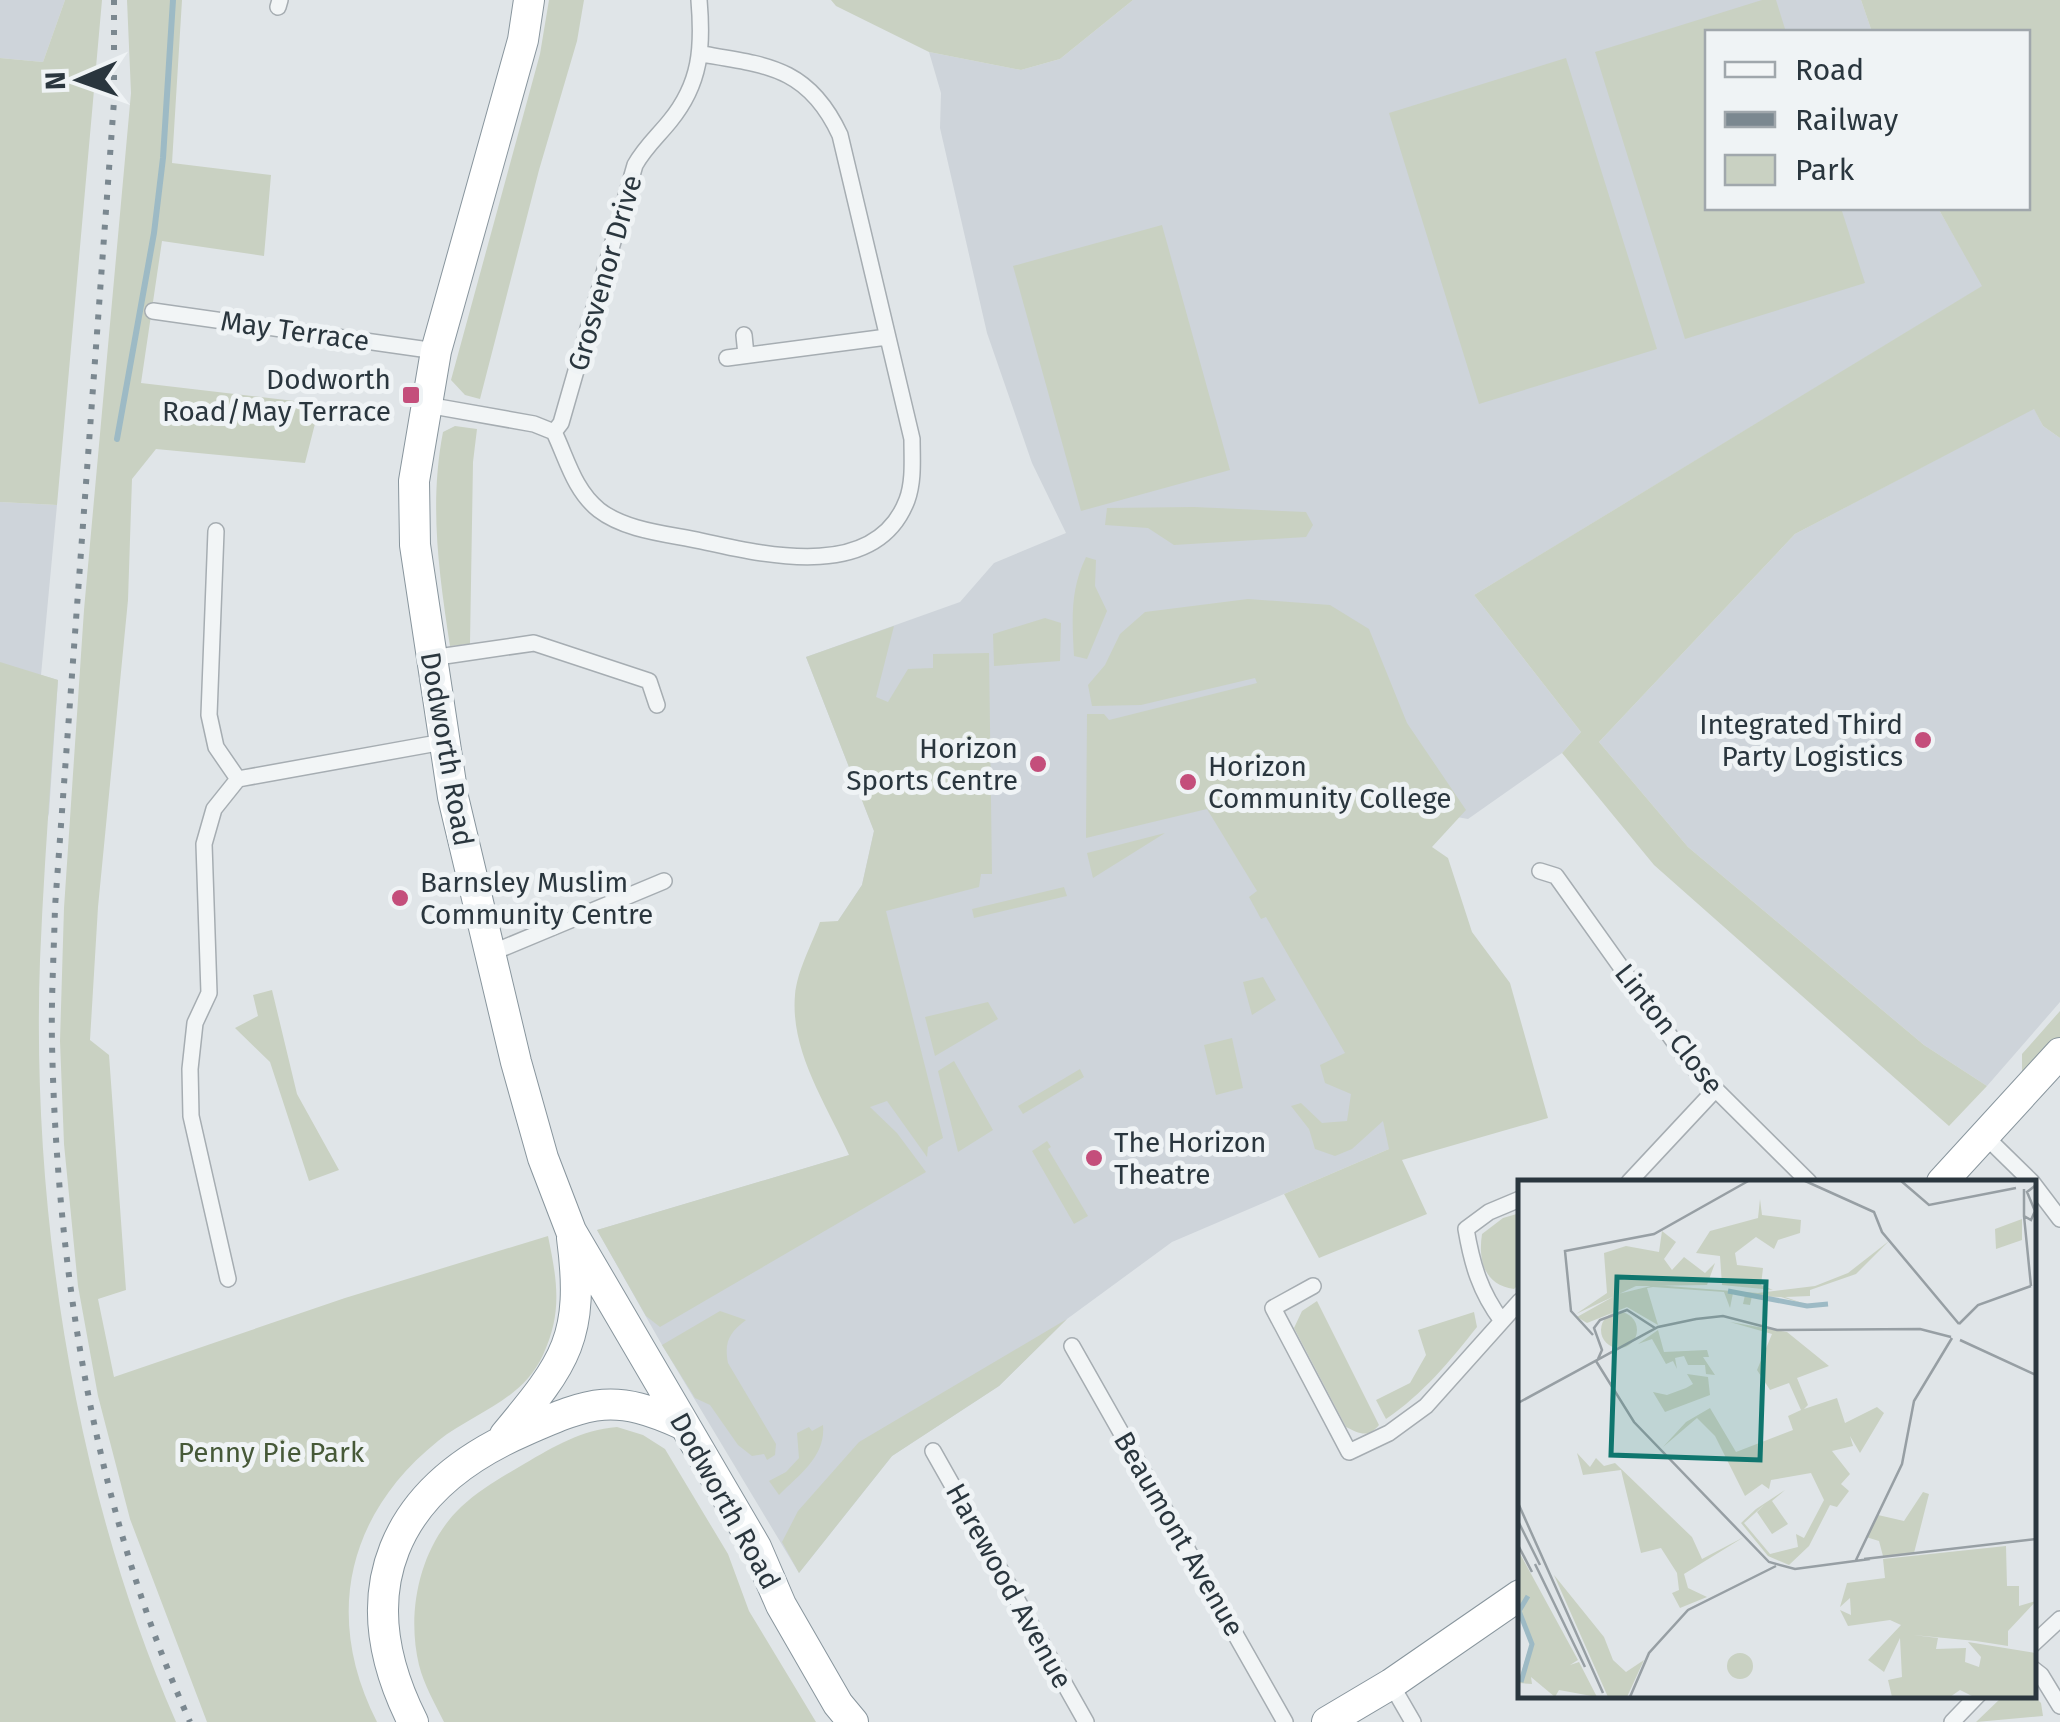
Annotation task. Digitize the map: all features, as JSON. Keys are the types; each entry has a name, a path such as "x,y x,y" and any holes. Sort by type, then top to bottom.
{"highway":[{"name":"Dodworth Road","path":"529,0 522,40 436,351 414,481 415,545 443,742 488,954 543,1158 570,1230 756,1547 781,1605 845,1716"},
{"path":"1944,1180 2060,1053"},
{"path":"499,1442 542,1391 569,1345 577,1292 570,1230"},
{"path":"413,1722 390,1672 383,1635 382,1596 407,1523 432,1491 448,1475 499,1442 581,1406 632,1405 684,1425"},
{"path":"1327,1722 1391,1684 1518,1597"}],"street":[{"name":"Grosvenor Drive","path":"554,432 561,423 636,165 646,146 685,99 702,54 699,0"},
{"path":"426,405 534,424 554,432 580,489 598,510 620,522 780,556 830,556 867,544 896,520 908,499 913,472 912,440 847,158 831,115 804,83 785,72 702,54"},
{"name":"May Terrace","path":"153,311 436,351"},
{"path":"744,335 746,355"},
{"path":"727,358 888,337"},
{"path":"216,531 209,715 216,747 238,779"},
{"path":"431,658 534,643 648,681 657,705"},
{"path":"228,1279 192,1116 190,1069 195,1024 209,993 204,844 214,809 238,779 443,742"},
{"name":"Linton Close","path":"1540,870 1556,876 1690,1064 1807,1180"},
{"path":"488,954 664,881"},
{"path":"1632,1180 1714,1091"},
{"path":"1985,1136 2030,1180"},
{"path":"2035,1186 2060,1218"},
{"path":"1502,1321 1486,1301 1472,1265 1466,1229 1490,1212 1518,1200"},
{"path":"1313,1286 1273,1308 1350,1452 1389,1434 1426,1406 1518,1303"},
{"name":"Beaumont Avenue","path":"1072,1346 1285,1722"},
{"name":"Harewood Avenue","path":"933,1451 1086,1722"},
{"path":"2035,1642 2060,1619"},
{"path":"2035,1670 2060,1706"},
{"path":"1391,1684 1412,1722"},
{"path":"1952,1722 1976,1697"}],"shaded area":[{"path":"0,0 65,0 43,62 0,58"},
{"name":"Horizon Community College","path":"1133,0 1861,0 1871,30 1705,30 1705,210 1939,210 1983,286 1474,595 1581,732 1562,753 1468,819 1429,812 1389,1149 1172,1242 1067,1319 999,1386 892,1456 799,1573 597,1230 880,1146 803,973 862,885 874,831 806,657 960,602 994,563 1066,533 1032,463 987,333 940,128 941,93 929,52 1021,70 1060,59"},
{"path":"2034,408 2043,426 2060,438 2060,1002 1987,1086 1924,1045 1688,847 1599,742 1795,534"},
{"path":"0,502 57,505 41,675 58,680 49,813 0,1001"}],"green space":[{"path":"65,0 102,0 57,505 0,502 0,58 43,62"},
{"name":"Penny Pie Park","path":"127,0 182,0 172,163 271,175 264,256 162,241 141,383 320,404 305,463 156,449 132,479 128,600 98,907 90,1040 109,1055 126,1290 98,1299 114,1377 345,1298 548,1236 554,1267 556,1310 549,1339 534,1371 510,1395 438,1441 407,1470 382,1502 364,1535 353,1570 349,1607 351,1645 377,1722 207,1722 130,1519 98,1396 78,1286 64,1144 60,1041 64,908 84,610 131,93"},
{"path":"549,0 584,0 577,41 480,399 465,395 451,380 540,54"},
{"path":"831,0 1133,0 1060,59 1021,70 929,52"},
{"path":"1762,0 1776,0 1785,30 1705,30 1705,210 1842,210 1865,283 1685,339 1595,52"},
{"path":"1861,0 2060,0 2060,438 2043,426 2034,409 1795,534 1599,742 1688,847 1924,1045 1987,1086 1949,1126 1654,865 1562,753 1581,732 1474,595 1982,286 1939,210 2030,210 2030,30 1871,30"},
{"path":"1566,58 1657,349 1479,404 1389,113"},
{"path":"1162,225 1230,470 1081,511 1013,266"},
{"path":"455,426 477,429 470,644 450,646 436,513 443,432"},
{"path":"1107,508 1306,512 1313,525 1306,537 1174,545 1148,528 1105,525"},
{"path":"1086,557 1096,560 1095,586 1107,611 1087,659 1074,656 1073,630 1075,593"},
{"path":"1248,599 1330,605 1369,629 1407,723 1466,810 1432,847 1448,858 1472,932 1510,983 1548,1118 1402,1160 1427,1214 1319,1258 1284,1194 1389,1149 1383,1121 1352,1149 1335,1156 1315,1149 1309,1129 1291,1106 1301,1103 1322,1123 1347,1121 1351,1094 1325,1083 1320,1065 1345,1053 1266,917 1261,919 1249,897 1257,891 1207,809 1086,838 1087,714 1104,714 1109,720 1257,683 1255,678 1141,705 1092,706 1088,685 1105,665 1120,634 1145,612"},
{"path":"1045,618 1061,623 1060,661 994,666 993,634"},
{"path":"894,626 876,697 888,702 908,669 933,668 933,654 989,653 992,874 981,874 979,887 886,911 943,1138 928,1147 927,1157 887,1101 870,1107 897,1133 926,1172 660,1327 646,1316 597,1230 849,1155 804,1057 798,1037 795,995 820,922 838,921 862,885 874,831 806,657"},
{"path":"0,662 58,680 40,960 39,1055 52,1251 86,1446 111,1541 141,1634 176,1722 0,1722"},
{"path":"1165,833 1093,878 1087,853"},
{"path":"1064,887 1067,896 974,918 972,909"},
{"path":"1263,977 1276,1000 1252,1015 1243,982"},
{"path":"272,990 297,1094 339,1170 309,1181 270,1062 235,1028 258,1016 253,995"},
{"path":"988,1002 998,1019 935,1056 925,1017"},
{"path":"2060,1011 2060,1037 2022,1077 2022,1054"},
{"path":"1232,1038 1243,1088 1216,1095 1204,1045"},
{"path":"954,1061 993,1130 958,1152 938,1071"},
{"path":"1080,1069 1084,1077 1023,1114 1018,1106"},
{"path":"1047,1141 1088,1216 1074,1224 1032,1151"},
{"path":"1518,1214 1518,1285 1514,1289 1490,1277 1482,1262 1482,1234 1503,1218"},
{"path":"1317,1301 1379,1425 1371,1432 1360,1433 1346,1427 1294,1328 1302,1311"},
{"path":"720,1311 746,1320 729,1338 728,1363 776,1444 775,1455 767,1460 764,1454 752,1456 738,1445 710,1405 695,1398 662,1345"},
{"path":"1474,1312 1477,1327 1457,1352 1424,1388 1386,1419 1376,1400 1410,1383 1426,1355 1418,1330"},
{"path":"1067,1319 999,1386 892,1456 799,1573 782,1542 798,1511 859,1442"},
{"path":"823,1425 816,1455 779,1495 769,1481 786,1472 799,1458 797,1433"},
{"path":"617,1427 643,1435 665,1449 728,1554 749,1611 816,1722 444,1722 421,1672 415,1644 420,1580 435,1541 461,1507 499,1479 569,1440"},
{"path":"2002,1697 2035,1697 2041,1703 2043,1716 1976,1722"}],"waterway":[{"path":"117,439 154,233 173,0"}],"railway":[{"path":"114,0 114,101 55,907 55,1130 73,1304 106,1475 129,1559 190,1722"}],"place":[{"name":"Dodworth Road/May Terrace","path":"411,395"},
{"name":"Integrated Third Party Logistics","path":"1923,740"},
{"name":"Horizon Sports Centre","path":"1038,764"},
{"name":"Horizon Community College","path":"1188,782"},
{"name":"Barnsley Muslim Community Centre","path":"400,898"},
{"name":"The Horizon Theatre","path":"1094,1158"}]}
